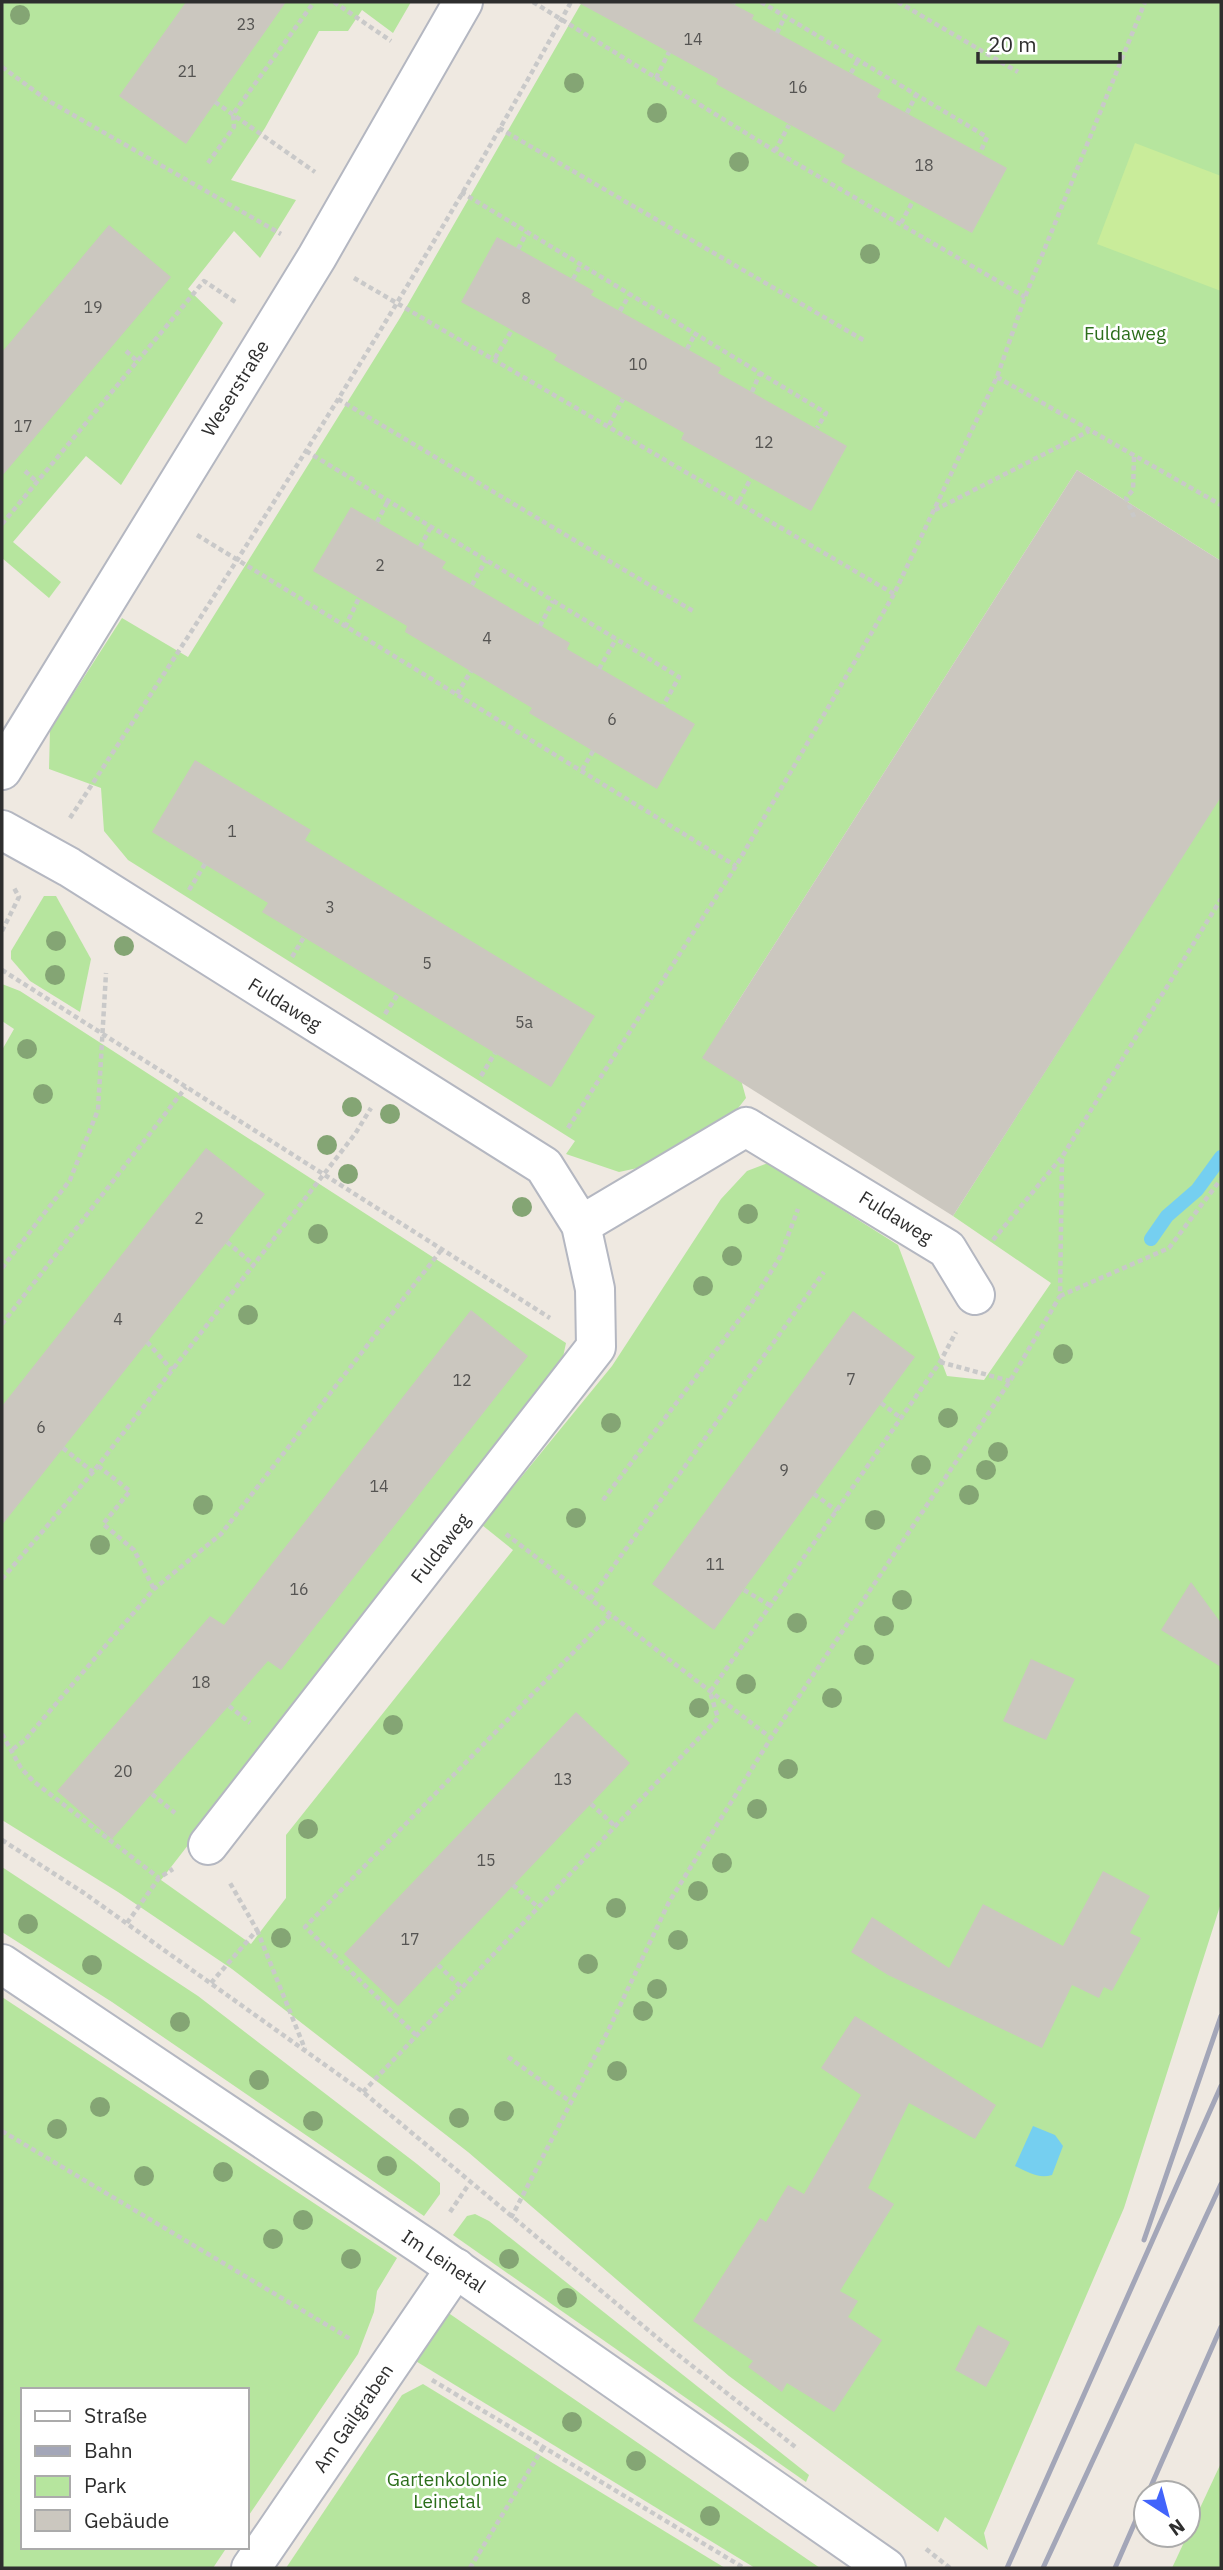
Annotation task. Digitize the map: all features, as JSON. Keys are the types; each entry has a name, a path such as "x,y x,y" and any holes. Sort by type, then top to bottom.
{"street":[{"name":"Weserstraße","path":"2,770 159,510 317,257 463,2"},
{"name":"Fuldaweg","path":"2,830 544,1166 581,1225 595,1289 596,1347 208,1845"},
{"name":"Fuldaweg","path":"581,1225 746,1127 947,1249 975,1295"},
{"name":"Im Leinetal","path":"2,1964 456,2268 884,2567"},
{"name":"Am Gailgraben","path":"251,2568 456,2268"}],"path":[{"path":"208,163 234,127 233,114 314,2"},
{"path":"334,2 426,66"},
{"path":"533,2 775,151 1025,297"},
{"path":"2,931 19,897 237,562 398,303 571,2"},
{"path":"761,2 988,137 980,153"},
{"path":"898,2 1018,72"},
{"path":"544,1166 736,866 894,594 997,377 1025,297 1145,2"},
{"path":"777,33 785,16"},
{"path":"656,78 670,51"},
{"path":"851,74 858,60"},
{"path":"2,67 47,100 495,358 894,594"},
{"path":"907,113 916,95"},
{"path":"215,102 351,197"},
{"path":"775,151 789,125"},
{"path":"499,128 866,341"},
{"path":"461,192 826,412 817,428"},
{"path":"901,223 913,201"},
{"path":"518,249 527,232"},
{"path":"573,279 581,265"},
{"path":"2,524 204,281 273,327"},
{"path":"620,311 630,294"},
{"path":"495,358 512,330"},
{"path":"687,349 695,334"},
{"path":"126,351 137,361"},
{"path":"752,392 760,373"},
{"path":"997,377 1221,505"},
{"path":"338,399 693,611"},
{"path":"609,425 623,399"},
{"path":"934,511 1090,431"},
{"path":"306,451 679,677 663,706"},
{"path":"1133,456 1133,489 1126,498 1134,517"},
{"path":"24,471 37,482"},
{"path":"739,501 751,478"},
{"path":"377,522 388,500"},
{"path":"159,510 237,562 736,866"},
{"path":"420,547 431,527"},
{"path":"472,585 486,560"},
{"path":"345,627 359,598"},
{"path":"540,625 553,601"},
{"path":"599,669 616,639"},
{"path":"457,694 471,671"},
{"path":"582,770 593,751"},
{"path":"13,887 19,897"},
{"path":"710,1692 940,1362 975,1295 991,1242 1062,1157 1221,899"},
{"path":"2,970 596,1347"},
{"path":"2,1268 70,1180 98,1110 106,973"},
{"path":"3,1577 98,1466 173,1370 355,1134 394,1072"},
{"path":"2,1324 186,1087"},
{"path":"511,2218 572,2102 669,1902 771,1738 1010,1381 1060,1296 1062,1157"},
{"path":"603,1500 758,1292 779,1257 792,1224 808,1164"},
{"path":"1060,1296 1168,1248 1221,1179"},
{"path":"227,1242 254,1265"},
{"path":"13,1749 25,1740 154,1589 221,1534 442,1249"},
{"path":"590,1599 824,1272"},
{"path":"147,1342 173,1370"},
{"path":"940,1362 1010,1381"},
{"path":"881,1403 901,1418"},
{"path":"62,1448 93,1472"},
{"path":"98,1466 130,1491 103,1524 134,1549 154,1589"},
{"path":"814,1494 837,1511"},
{"path":"472,1508 771,1738"},
{"path":"744,1590 771,1606"},
{"path":"416,2035 305,1927 610,1615"},
{"path":"362,2092 718,1718 710,1692"},
{"path":"2,1734 13,1749 21,1768 33,1781 159,1878 126,1923"},
{"path":"591,1804 615,1826"},
{"path":"2,1840 126,1923 362,2092 511,2218 802,2452"},
{"path":"513,1885 538,1907"},
{"path":"257,1930 306,2050"},
{"path":"211,1983 241,1949"},
{"path":"438,1965 462,1987"},
{"path":"508,2057 572,2102"},
{"path":"2,2131 357,2343"},
{"path":"389,2364 426,2376 744,2568"},
{"path":"470,2568 544,2446"}],"green space":[{"path":"2,2 411,2 393,33 362,10 348,31 319,31 265,128 231,180 296,200 260,258 234,231 188,289 223,323 121,485 86,456 13,542 61,582 49,598 2,558"},
{"path":"582,2 1221,2 1221,561 1077,470 725,1022 746,1098 721,1130 661,1163 619,1172 566,1154 575,1141 128,860 104,831 101,788 49,769 50,730 122,618 188,657 400,318"},
{"path":"1135,143 1221,176 1221,291 1097,244"},
{"path":"1221,795 1221,1903 1124,2208 984,2533 988,2550 945,2517 938,2532 729,2376 468,2152 232,1969 118,1892 2,1820 2,1050 14,1029 2,1021 2,984 20,991 566,1343 562,1362 161,1880 251,1944 286,1898 286,1835 513,1550 482,1525 612,1366 721,1199 747,1171 768,1163 898,1245 947,1376 984,1380 1051,1283 953,1216"},
{"path":"44,896 56,896 91,959 80,1012 30,981 11,959 11,951"},
{"path":"2,1867 198,1996 440,2183 440,2194 424,2216 112,2002 2,1932"},
{"path":"2,1997 397,2258 377,2291 374,2312 358,2354 248,2517 248,2388 21,2388 21,2549 226,2549 213,2568 2,2568"},
{"path":"475,2214 489,2221 809,2475 806,2482 453,2235 467,2216"},
{"path":"447,2312 820,2568 755,2568 414,2360"},
{"name":"Gartenkolonie Leinetal","path":"423,2384 725,2568 286,2568 402,2395"},
{"path":"1221,2463 1221,2568 1172,2568 1181,2549 1202,2549 1202,2504"}],"water":[{"path":"1033,2126 1055,2135 1063,2146 1052,2175 1029,2173 1015,2166"}],"building":[{"path":"186,2 286,2 186,144 119,96"},
{"path":"577,2 729,2 754,15 752,19 881,90 877,97 1007,168 972,233 841,162 845,155 716,84 718,79"},
{"path":"109,225 171,277 2,476 2,352"},
{"path":"497,237 594,291 591,295 721,368 718,373 847,446 811,511 681,439 684,433 554,360 557,355 461,302"},
{"path":"1077,470 1221,561 1221,797 953,1216 702,1058"},
{"path":"351,507 446,562 442,568 570,643 567,649 695,724 657,789 529,713 532,708 405,632 407,626 313,571"},
{"path":"195,760 311,830 305,840 595,1016 551,1087 262,912 268,903 152,832"},
{"path":"206,1148 265,1194 2,1525 2,1406"},
{"path":"471,1310 528,1356 281,1670 268,1661 112,1839 57,1791 210,1616 224,1625"},
{"path":"853,1311 915,1357 714,1630 652,1584"},
{"path":"1191,1582 1221,1623 1221,1667 1161,1630"},
{"path":"1031,1659 1075,1679 1046,1740 1003,1721"},
{"path":"576,1712 630,1763 398,2006 344,1954"},
{"path":"1103,1871 1150,1896 1130,1933 1141,1938 1112,1991 1104,1987 1099,1998 1072,1985 1042,2048 888,1975 851,1952 872,1917 949,1968 983,1904 1063,1946"},
{"path":"855,2016 996,2105 975,2139 909,2103 868,2188 894,2204 840,2291 858,2301 848,2317 882,2340 834,2412 787,2383 782,2392 748,2367 753,2361 693,2321 760,2218 766,2222 788,2185 804,2194 861,2095 821,2068"},
{"path":"978,2325 1010,2342 986,2387 955,2370"}],"waterway":[{"path":"1151,1239 1167,1216 1197,1190 1221,1157"}],"railway":[{"path":"1144,2240 1221,2016"},
{"path":"1007,2568 1221,2086"},
{"path":"1043,2568 1221,2184"},
{"path":"1154,2479 1221,2327"},
{"path":"1115,2568 1132,2529"}]}
